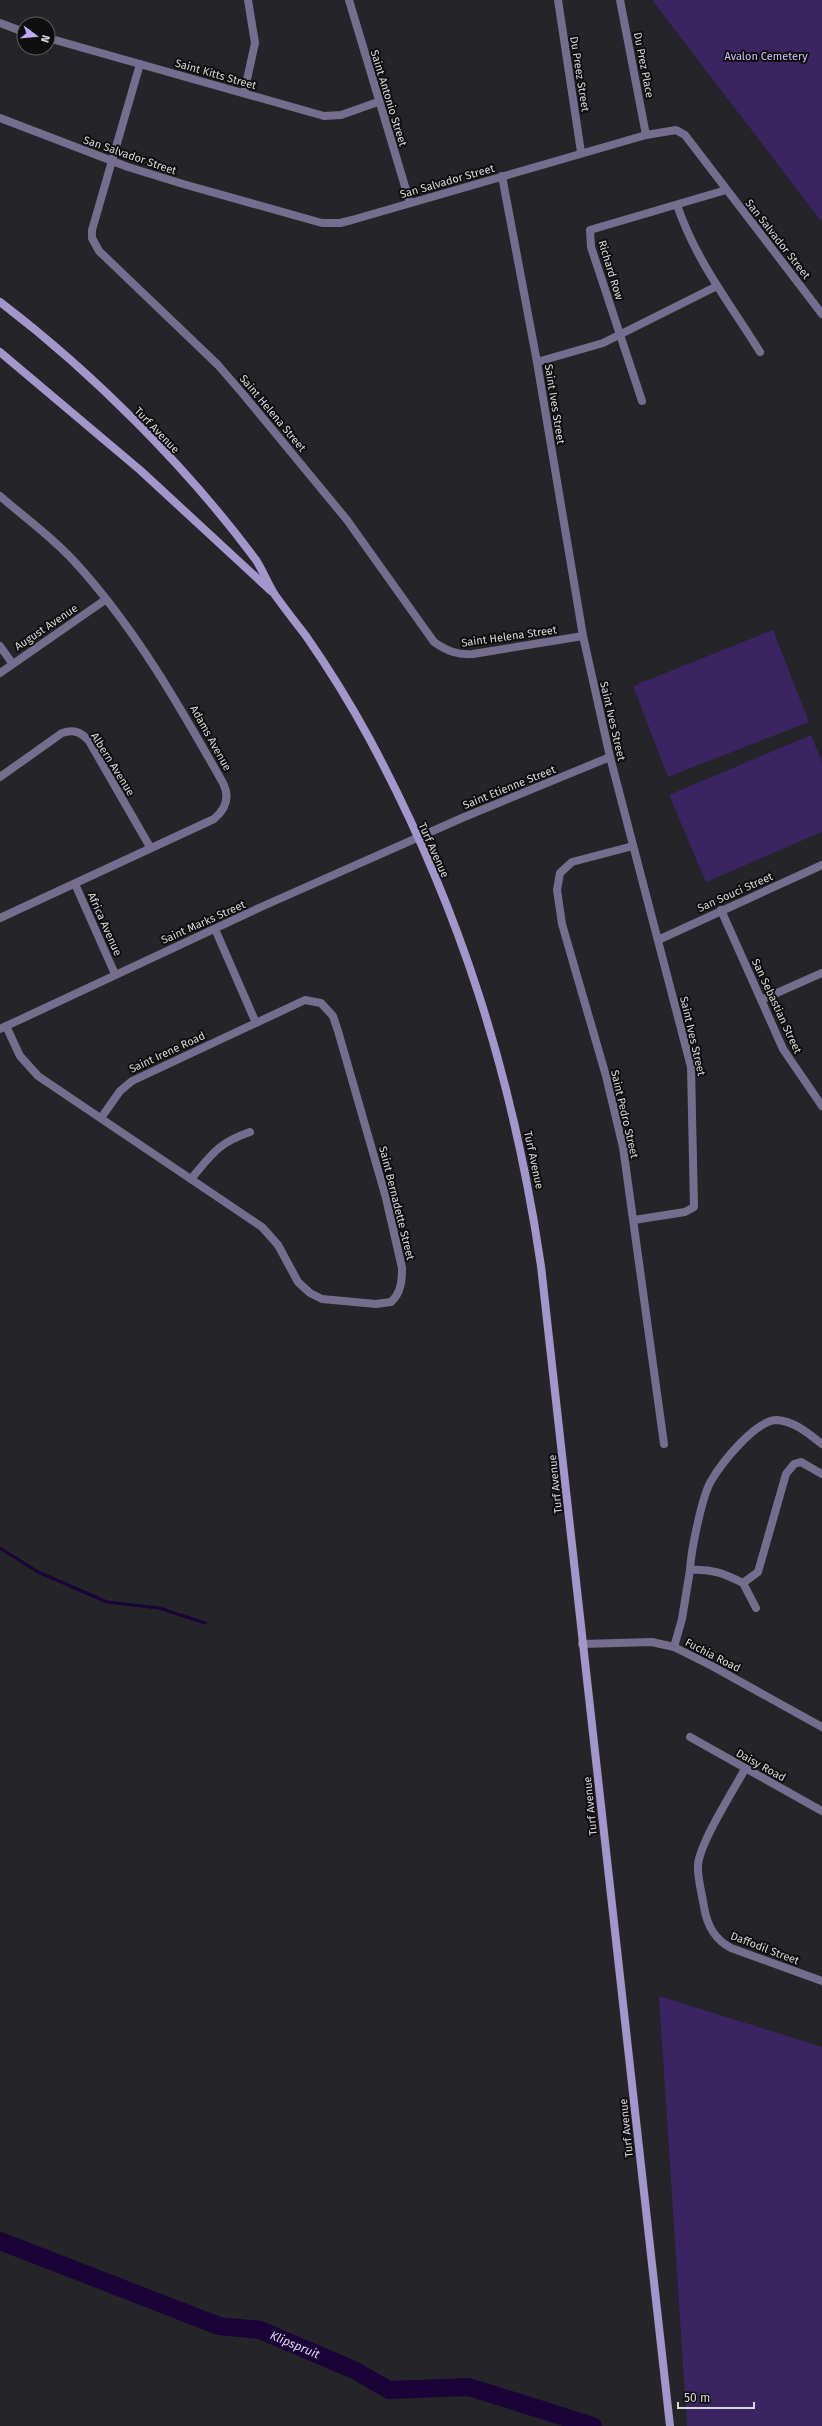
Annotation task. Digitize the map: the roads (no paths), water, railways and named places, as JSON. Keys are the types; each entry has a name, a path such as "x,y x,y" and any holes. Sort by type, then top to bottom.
{"main road":[{"name":"Turf Avenue","path":"0,302 86,375 167,456 232,530 258,564 275,594 311,645 368,736 451,913 479,990 494,1040 519,1140 541,1266 670,2426"},
{"name":"Turf Avenue","path":"0,352 140,470 249,573 275,594"}],"street":[{"path":"244,93 255,43 248,0"},
{"name":"Saint Antonio Street","path":"349,0 378,102 410,203"},
{"name":"Du Preez Street","path":"558,0 581,152"},
{"name":"Du Prez Place","path":"620,0 646,135"},
{"path":"0,23 16,29"},
{"name":"Saint Kitts Street","path":"56,40 324,116 341,116 378,102"},
{"name":"Saint Helena Street","path":"140,64 92,230 92,238 100,251 218,365 243,394 347,520 428,637 442,648 460,654 583,636"},
{"name":"San Salvador Street","path":"0,118 111,160 183,184 322,223 340,223 352,220 581,152 671,129 681,132 822,314"},
{"name":"Saint Ives Street","path":"502,176 537,362 583,636 610,757 691,1067 694,1207 689,1211 634,1220"},
{"name":"Richard Row","path":"642,401 591,247 590,230 726,190"},
{"path":"677,205 692,246 760,352"},
{"path":"537,362 591,347 717,286"},
{"name":"Adams Avenue","path":"0,496 73,560 105,600 171,690 226,789 225,806 214,819 150,847 75,884 0,918"},
{"name":"August Avenue","path":"0,673 12,663 105,600"},
{"path":"0,646 12,663"},
{"name":"Albern Avenue","path":"0,777 62,733 77,732 89,741 150,847"},
{"name":"Saint Etienne Street","path":"417,838 610,757"},
{"name":"Saint Marks Street","path":"3,1027 115,974 417,838"},
{"name":"Saint Pedro Street","path":"633,846 572,862 560,873 557,890 562,924 620,1134 634,1220 664,1444"},
{"name":"San Souci Street","path":"658,940 822,865"},
{"name":"Africa Avenue","path":"75,884 115,974"},
{"name":"San Sebastian Street","path":"721,910 783,1049 822,1106"},
{"path":"215,929 256,1023"},
{"path":"762,1000 822,973"},
{"name":"Saint Bernadette Street","path":"3,1027 20,1056 28,1067 38,1076 262,1227 278,1245 298,1282 310,1294 322,1299 376,1304 391,1302 398,1293 402,1280 400,1252 333,1016 321,1003 305,1000 256,1023"},
{"name":"Saint Irene Road","path":"101,1118 125,1085 132,1080 256,1023"},
{"path":"192,1179 218,1147 230,1139 250,1132"},
{"path":"674,1647 682,1618 693,1547 710,1481 747,1436 765,1423 776,1420 793,1424 806,1431 822,1444"},
{"path":"743,1583 758,1572 786,1474 794,1464 801,1462 822,1474"},
{"path":"690,1570 702,1568 715,1571 743,1583 756,1608"},
{"name":"Fuchia Road","path":"582,1644 652,1642 674,1647 718,1669 822,1727"},
{"name":"Daisy Road","path":"690,1737 822,1811"},
{"name":"Daffodil Street","path":"745,1769 707,1840 698,1863 699,1878 709,1925 720,1941 731,1948 822,1980"}],"waterway":[{"path":"0,1548 38,1572 107,1602 159,1608 205,1623"},
{"name":"Klipspruit","path":"0,2241 219,2326 260,2330 354,2370 389,2390 469,2387 593,2426"}],"park label":[{"name":"Avalon Cemetery","path":"766,56"}]}
